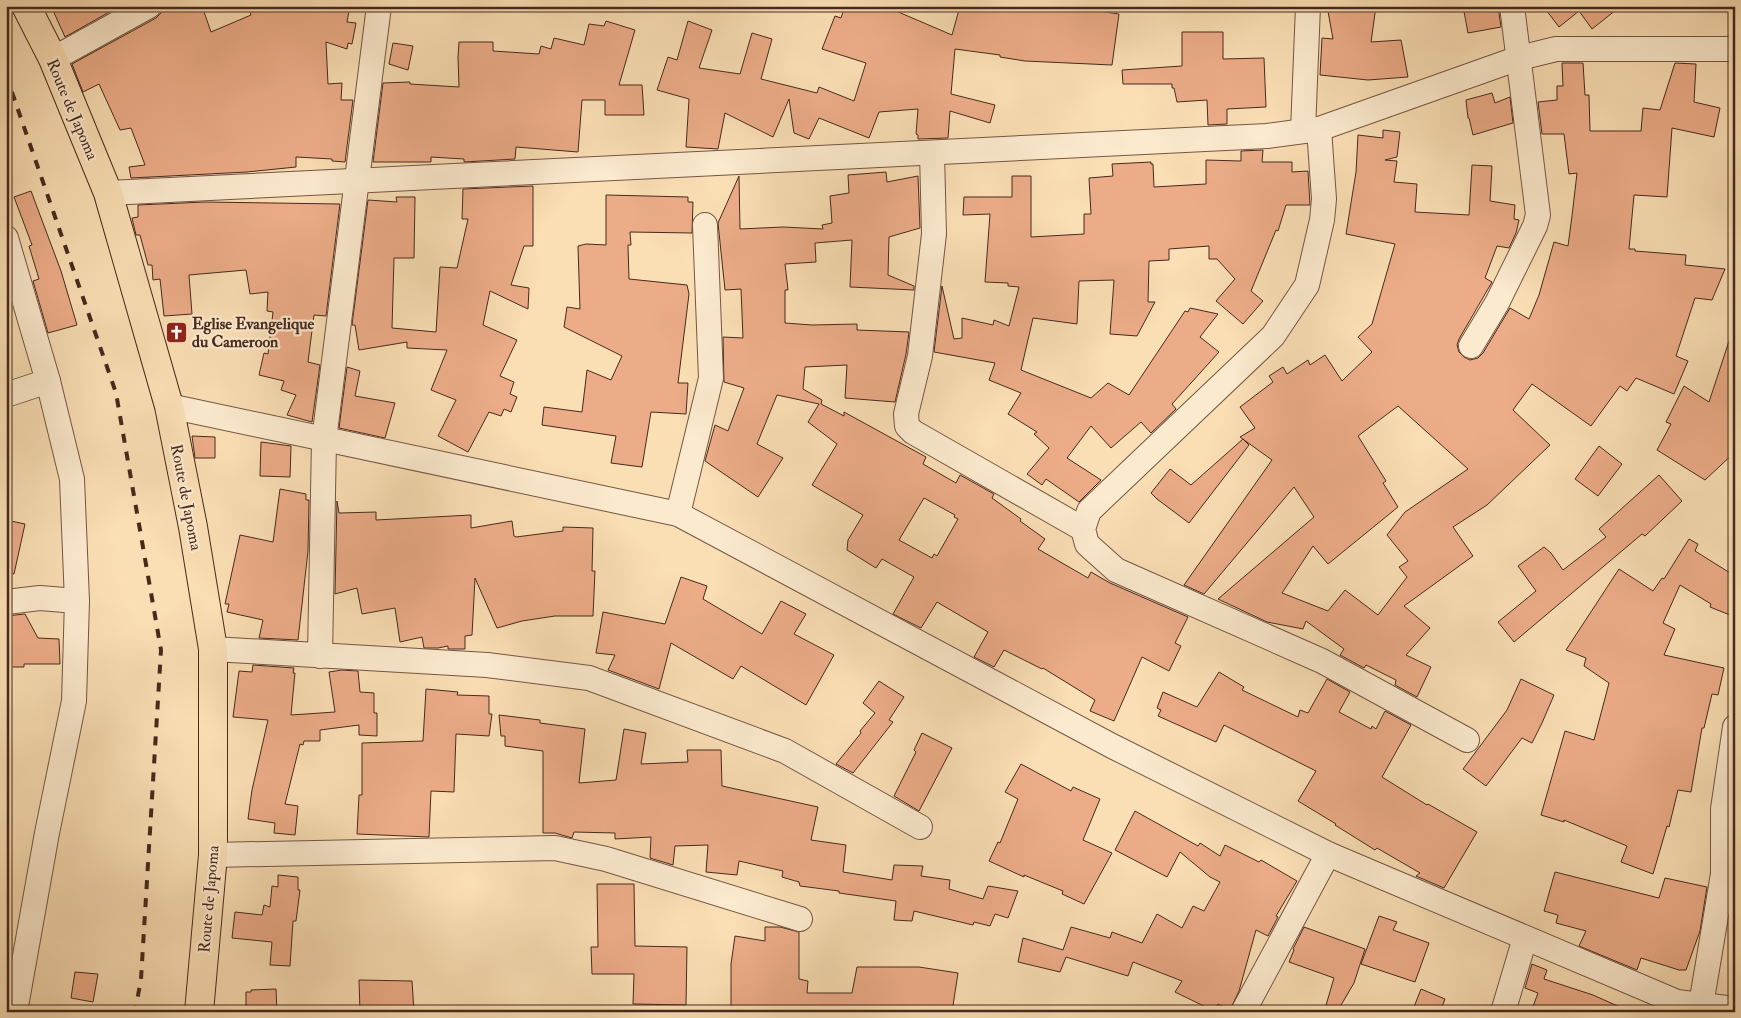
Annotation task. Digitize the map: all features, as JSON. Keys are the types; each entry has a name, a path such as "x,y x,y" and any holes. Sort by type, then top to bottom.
{"main road":[{"name":"Route de Japoma","path":"26,6 53,59 108,193 169,406 193,527 213,648 213,856 199,1012"}],"street":[{"path":"53,59 149,6"},
{"path":"320,656 324,440 379,6"},
{"path":"1308,6 1311,130 1324,199 1322,220 1307,285 1273,336 1089,511 1083,529 1087,544 1116,570 1322,661 1467,740"},
{"path":"1471,346 1501,295 1536,226 1538,215 1512,6"},
{"path":"108,193 1267,136 1311,130 1519,58 1556,48 1735,49"},
{"path":"932,153 934,234 920,356 906,414 907,426 1083,529"},
{"path":"678,514 711,378 705,225"},
{"path":"6,238 48,381 72,478 77,601 74,701 47,833 15,1012"},
{"path":"6,395 48,381"},
{"path":"169,406 678,514 1112,746 1328,854 1677,1002 1735,1009"},
{"path":"6,602 40,598 77,601"},
{"path":"213,648 487,665 589,678 785,751 920,827"},
{"path":"1701,1005 1723,874 1722,809 1735,727"},
{"path":"213,856 554,848 606,859 800,919"},
{"path":"1243,1012 1328,854"},
{"path":"1503,1012 1525,938"}],"building":[{"path":"51,6 120,6 65,37"},
{"path":"163,6 202,6 211,32 251,15 248,6 350,6 347,22 356,23 352,44 348,43 347,49 326,42 328,84 342,83 341,100 353,100 345,162 332,161 332,159 296,157 296,167 247,172 131,178 129,167 145,165 131,128 120,130 99,84 83,92 72,64 156,18 161,13"},
{"path":"845,6 898,6 896,11 952,35 960,6 1079,6 1079,8 1119,14 1112,65 1025,61 1000,57 1000,55 955,49 951,94 995,105 990,123 950,111 948,138 918,139 916,134 918,109 879,112 869,138 819,118 809,139 794,133 789,99 773,137 725,113 718,149 686,147 689,99 657,90 668,57 677,60 688,21 712,30 699,68 740,74 752,33 772,39 761,79 817,93 819,87 854,101 866,63 822,49 835,16 841,18"},
{"path":"1327,6 1376,6 1371,42 1401,40 1408,77 1368,80 1320,75 1322,38 1333,39"},
{"path":"1463,6 1498,6 1501,27 1468,33"},
{"path":"1543,6 1621,6 1592,29 1579,11 1559,27"},
{"path":"606,21 635,30 619,85 642,85 644,115 605,115 605,100 582,100 578,152 516,147 515,159 464,162 464,159 431,157 431,162 373,162 383,83 410,82 410,84 459,87 459,42 493,42 493,51 539,54 541,46 551,49 554,38 584,45 589,24 604,26"},
{"path":"1182,32 1223,32 1223,59 1264,58 1266,107 1227,109 1227,124 1208,125 1207,100 1177,102 1172,84 1123,84 1122,70 1182,66"},
{"path":"393,43 413,46 408,70 389,64"},
{"path":"1562,63 1583,63 1585,95 1589,95 1590,131 1641,131 1643,108 1660,110 1675,63 1696,64 1694,102 1720,108 1714,137 1672,128 1667,197 1634,195 1629,249 1686,255 1685,265 1725,269 1712,300 1695,298 1676,356 1688,361 1674,394 1636,378 1627,391 1620,386 1591,426 1532,384 1513,410 1550,445 1487,505 1453,527 1473,556 1404,606 1430,628 1406,655 1431,667 1417,697 1395,685 1396,680 1366,665 1364,668 1340,655 1344,649 1306,621 1303,629 1267,622 1218,599 1314,517 1294,487 1204,594 1184,585 1272,460 1240,437 1255,428 1240,407 1273,382 1269,376 1283,367 1287,374 1308,360 1310,365 1325,355 1342,381 1372,352 1358,337 1372,324 1395,244 1346,234 1356,172 1358,135 1383,138 1383,130 1400,132 1397,157 1385,160 1397,161 1394,182 1417,184 1415,212 1469,215 1472,165 1492,166 1490,201 1515,205 1514,219 1519,220 1516,233 1509,248 1497,246 1485,278 1492,282 1457,345 1459,352 1470,360 1478,358 1483,353 1510,308 1529,319 1539,295 1554,242 1568,246 1577,173 1569,174 1564,134 1542,134 1538,102 1557,100 1557,86 1563,86","holes":["1398,406 1468,469 1405,512 1387,535 1408,561 1399,567 1407,577 1378,615 1345,590 1328,611 1282,593 1313,546 1328,564 1398,507 1383,483 1386,481 1358,436"]},
{"path":"1492,93 1495,103 1510,97 1513,123 1473,135 1468,118 1466,100"},
{"path":"1263,150 1262,162 1292,162 1292,172 1308,171 1310,205 1286,205 1278,231 1276,230 1251,291 1263,301 1243,324 1216,301 1235,279 1217,259 1209,259 1209,246 1169,249 1169,260 1149,261 1148,302 1155,302 1137,336 1110,334 1114,280 1079,281 1077,324 1033,318 1021,370 1091,398 1108,383 1129,395 1185,311 1188,312 1190,308 1218,314 1200,337 1219,352 1172,404 1176,409 1151,433 1141,422 1111,448 1091,426 1067,458 1101,480 1079,502 1046,479 1042,485 1027,474 1049,448 1034,434 1037,432 1008,414 1021,393 989,380 995,363 934,352 942,286 954,339 962,338 962,318 993,325 994,320 1009,326 1019,287 1008,286 1008,283 985,282 990,214 963,215 964,197 1012,197 1012,176 1031,176 1031,237 1084,234 1084,214 1091,214 1089,178 1113,176 1112,164 1151,162 1153,164 1154,187 1206,184 1206,160 1241,161 1241,151"},
{"path":"886,172 887,182 918,176 920,228 889,237 888,275 914,286 914,290 850,287 852,240 815,243 816,262 785,264 788,290 785,290 785,323 812,325 857,324 857,330 909,332 906,354 895,402 845,398 847,365 805,367 803,389 822,400 821,404 844,416 844,412 926,457 923,464 956,483 960,475 994,494 992,498 1045,539 1038,549 1088,578 1091,572 1110,583 1188,617 1175,643 1181,646 1169,671 1142,657 1114,721 1090,711 1095,700 1043,668 1004,650 994,667 974,657 988,632 937,602 921,628 893,614 914,577 882,559 876,568 847,550 848,540 863,515 812,485 837,444 808,422 819,404 777,395 757,444 783,458 758,497 705,461 715,425 728,431 744,388 724,382 723,337 743,338 741,289 725,290 718,223 739,176 740,229 783,227 823,229 822,225 832,223 830,196 849,193 848,175","holes":["924,498 955,515 954,517 958,519 937,556 934,554 932,558 899,540"]},
{"path":"533,186 533,246 524,246 511,285 529,288 528,309 490,291 483,325 517,340 500,376 514,382 510,394 517,397 511,412 504,409 501,416 489,412 468,452 438,436 456,400 431,390 447,350 407,348 407,342 359,350 355,325 352,325 368,200 397,202 396,197 415,197 414,258 394,258 392,328 436,332 440,267 457,268 468,219 462,219 463,189"},
{"path":"31,191 61,271 77,325 48,333 33,281 39,279 29,246 32,245 14,197"},
{"path":"606,195 688,197 688,202 693,202 692,233 630,232 631,245 628,245 629,279 687,285 689,294 678,383 688,383 686,414 651,412 642,467 611,463 616,436 542,425 544,407 582,412 587,370 611,380 622,356 564,327 567,307 580,309 578,246 586,244 606,245"},
{"path":"205,202 340,204 326,316 314,315 308,362 320,365 312,422 287,415 296,395 281,390 284,381 259,375 264,353 268,354 273,312 267,311 268,292 250,294 246,270 189,275 192,314 164,316 160,279 153,280 152,265 148,265 140,235 136,235 132,218 138,217 138,205"},
{"path":"1731,335 1735,335 1735,452 1705,480 1657,450 1671,424 1666,422 1684,386 1709,402"},
{"path":"347,367 360,371 355,396 395,403 385,438 339,428"},
{"path":"192,436 215,437 215,458 195,458"},
{"path":"1243,439 1249,445 1189,523 1151,493 1170,469 1191,485"},
{"path":"261,442 291,446 290,477 260,476"},
{"path":"1599,446 1622,464 1598,496 1575,479"},
{"path":"1659,475 1682,501 1645,536 1642,534 1514,642 1498,622 1536,591 1518,566 1544,547 1551,553 1563,570 1606,537 1599,529"},
{"path":"280,489 306,494 306,500 309,500 308,551 298,640 259,638 263,620 227,612 229,604 225,604 240,535 273,542"},
{"path":"337,501 339,513 376,512 376,520 471,515 471,528 512,521 514,536 516,537 563,531 563,527 593,528 592,571 595,571 593,616 555,616 522,621 497,628 475,578 472,635 465,636 465,649 448,649 448,646 424,648 422,637 400,642 395,608 362,614 357,588 335,594"},
{"path":"6,520 25,524 14,574 6,573"},
{"path":"1689,539 1698,544 1695,551 1735,576 1735,617 1710,607 1711,604 1680,585 1663,623 1675,629 1664,655 1724,668 1718,695 1712,694 1704,728 1702,728 1691,792 1678,790 1669,827 1667,826 1653,874 1621,862 1627,846 1564,820 1564,822 1541,815 1565,731 1594,740 1609,683 1584,666 1586,658 1566,650 1619,569 1653,591 1662,578 1664,579"},
{"path":"681,577 707,586 703,599 762,634 781,601 806,614 794,634 834,655 806,705 741,666 733,679 671,643 659,689 608,670 615,655 596,653 603,612 665,624"},
{"path":"25,614 38,638 59,639 60,664 24,664 24,667 6,667 6,616"},
{"path":"253,665 294,668 291,715 335,712 329,672 342,670 358,671 360,692 374,693 374,713 377,713 377,736 359,735 359,725 320,730 320,741 304,741 303,745 300,744 285,804 298,806 295,835 274,833 275,823 248,819 252,790 268,720 233,717 239,671 252,672"},
{"path":"1219,672 1244,687 1242,690 1298,717 1300,710 1308,713 1327,679 1350,692 1339,712 1371,729 1372,726 1376,729 1385,711 1411,725 1382,777 1427,805 1477,832 1444,888 1416,876 1420,873 1377,848 1375,850 1298,801 1316,771 1224,725 1216,742 1158,716 1161,710 1157,708 1163,692 1197,707"},
{"path":"1521,679 1554,695 1532,743 1522,738 1486,786 1463,769 1507,710"},
{"path":"879,681 904,697 889,720 893,722 853,773 836,764 875,713 863,703"},
{"path":"426,689 458,692 457,695 489,696 489,714 492,714 489,736 456,734 454,792 431,791 429,837 357,834 359,795 362,795 362,743 423,741"},
{"path":"499,715 540,720 540,723 585,729 579,783 616,780 624,729 646,733 641,764 688,762 687,750 721,750 722,786 818,807 811,840 846,845 843,872 892,880 894,865 923,866 921,876 950,880 949,889 983,899 988,886 1018,891 1008,918 995,914 990,926 974,922 973,925 914,911 912,921 894,920 896,901 800,886 799,882 782,877 783,871 739,861 737,875 706,872 708,845 675,846 673,865 650,858 651,837 615,839 615,833 574,832 572,838 555,833 543,833 543,751 505,746 505,736 501,736"},
{"path":"922,733 952,748 919,811 894,796 916,752 914,750"},
{"path":"1021,764 1071,791 1073,787 1100,799 1083,840 1112,853 1084,904 1062,894 1063,891 1024,875 1024,877 989,861 998,842 1000,843 1018,799 1005,792"},
{"path":"1135,811 1198,846 1200,843 1220,856 1225,845 1259,862 1261,860 1297,881 1276,916 1278,917 1268,936 1256,930 1239,991 1230,1010 1218,1004 1214,1011 1175,992 1182,981 1133,962 1128,976 1066,957 1060,972 1018,962 1023,938 1063,950 1071,927 1110,938 1112,932 1142,943 1157,914 1182,928 1193,906 1204,911 1220,882 1210,877 1180,852 1167,877 1115,850"},
{"path":"1555,872 1659,898 1665,878 1707,887 1700,931 1686,970 1679,970 1641,958 1637,970 1579,946 1586,931 1556,923 1558,915 1544,911"},
{"path":"278,875 298,877 298,890 300,890 296,921 293,921 290,966 270,965 272,942 232,938 235,912 262,915 264,905 270,907 272,886 278,887"},
{"path":"597,884 634,884 635,946 687,947 686,1005 633,1004 634,974 592,974 591,947 598,947"},
{"path":"1379,916 1397,922 1393,930 1429,943 1415,982 1361,964"},
{"path":"765,927 780,927 799,932 799,979 808,981 807,993 852,993 857,967 919,967 958,973 952,1012 731,1012 731,964 735,936 765,941"},
{"path":"1304,927 1365,949 1354,983 1337,1012 1324,1012 1334,978 1289,962"},
{"path":"1532,964 1547,970 1544,979 1593,995 1631,1012 1531,1012 1538,993 1525,988"},
{"path":"75,972 98,974 93,1002 71,998"},
{"path":"359,980 412,981 414,1012 360,1012"},
{"path":"276,989 277,1012 246,1012 246,992"},
{"path":"1421,989 1445,999 1440,1012 1412,1012"}],"railway":[{"path":"6,75 116,393 161,650 141,979 135,1012"}],"place":[{"name":"Eglise Evangelique du Cameroon","path":"176,332"}]}
